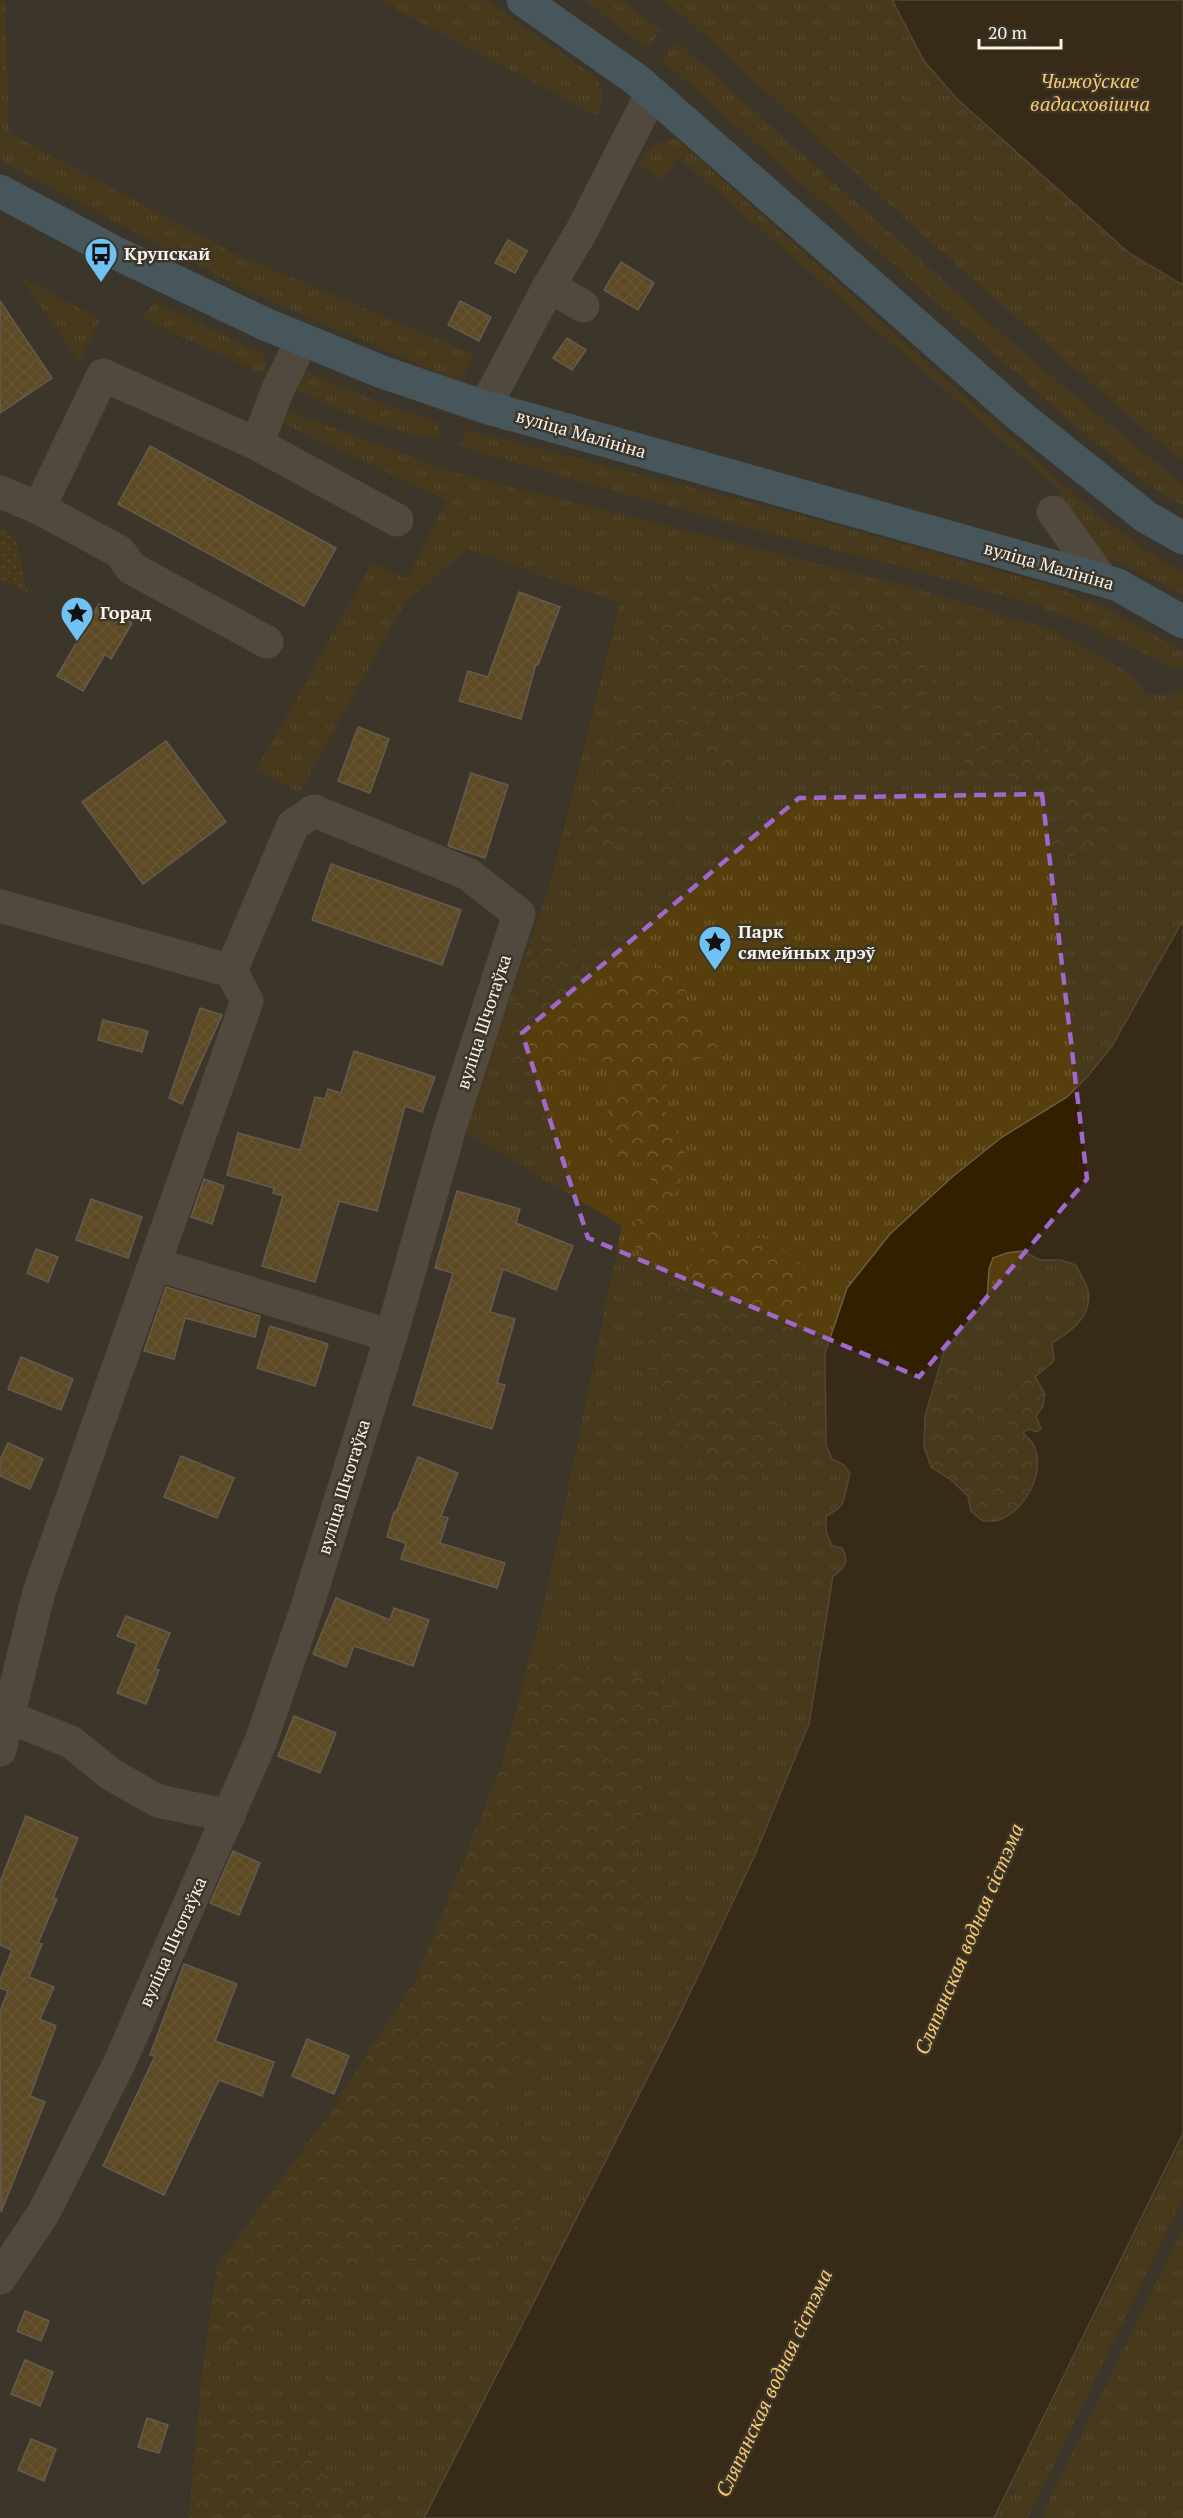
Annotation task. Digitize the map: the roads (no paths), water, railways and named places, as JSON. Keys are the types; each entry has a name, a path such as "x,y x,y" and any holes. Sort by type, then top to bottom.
{"main road":[{"path":"523,0 637,80 1021,417 1146,517 1183,538"},
{"name":"вуліца Малініна","path":"0,191 117,253 302,340 382,372 485,406 1102,580 1118,585 1183,622"}],"street":[{"path":"485,406 549,286 581,232 652,93"},
{"path":"549,286 583,306"},
{"path":"257,444 278,389 302,340"},
{"path":"39,508 103,375 257,444 397,520"},
{"path":"0,492 39,508 120,552 131,568 267,642"},
{"path":"1053,512 1102,580"},
{"name":"вуліца Шчотаўка","path":"4,2266 43,2214 119,2064 230,1816 261,1741 308,1604 391,1336 452,1121 519,914 468,874 314,812 293,825 231,971"},
{"path":"468,874 480,876 500,869"},
{"path":"0,906 231,971 247,1001 39,1592 0,1750"},
{"path":"155,1264 391,1336"},
{"path":"8,1717 71,1742 112,1774 158,1801 230,1816"}],"water":[{"name":"Чыжоўскае вадасховішча","path":"892,0 1183,0 1183,285 1129,253 957,99 924,61"},
{"name":"Сляпянская водная сістэма","path":"1183,920 1183,2133 994,2518 424,2518 680,2014 754,1857 809,1724 833,1576 846,1561 842,1548 832,1546 826,1531 826,1516 838,1509 843,1502 850,1474 844,1465 832,1459 826,1445 825,1353 847,1288 890,1234 952,1177 1002,1137 1067,1097 1112,1046","holes":["1023,1251 1040,1260 1061,1260 1076,1265 1086,1284 1089,1300 1084,1316 1079,1322 1052,1343 1054,1361 1035,1377 1045,1394 1043,1406 1036,1416 1041,1429 1036,1432 1029,1429 1023,1433 1033,1444 1037,1454 1036,1477 1032,1488 1019,1507 1010,1514 997,1521 983,1521 971,1511 968,1496 950,1479 931,1467 924,1447 925,1416 944,1352 987,1300 989,1269 993,1258"]}],"place":[{"name":"Крупскай","path":"101,283"},
{"name":"Горад","path":"77,642"},
{"name":"Парк сямейных дрэў","path":"715,971"}]}
